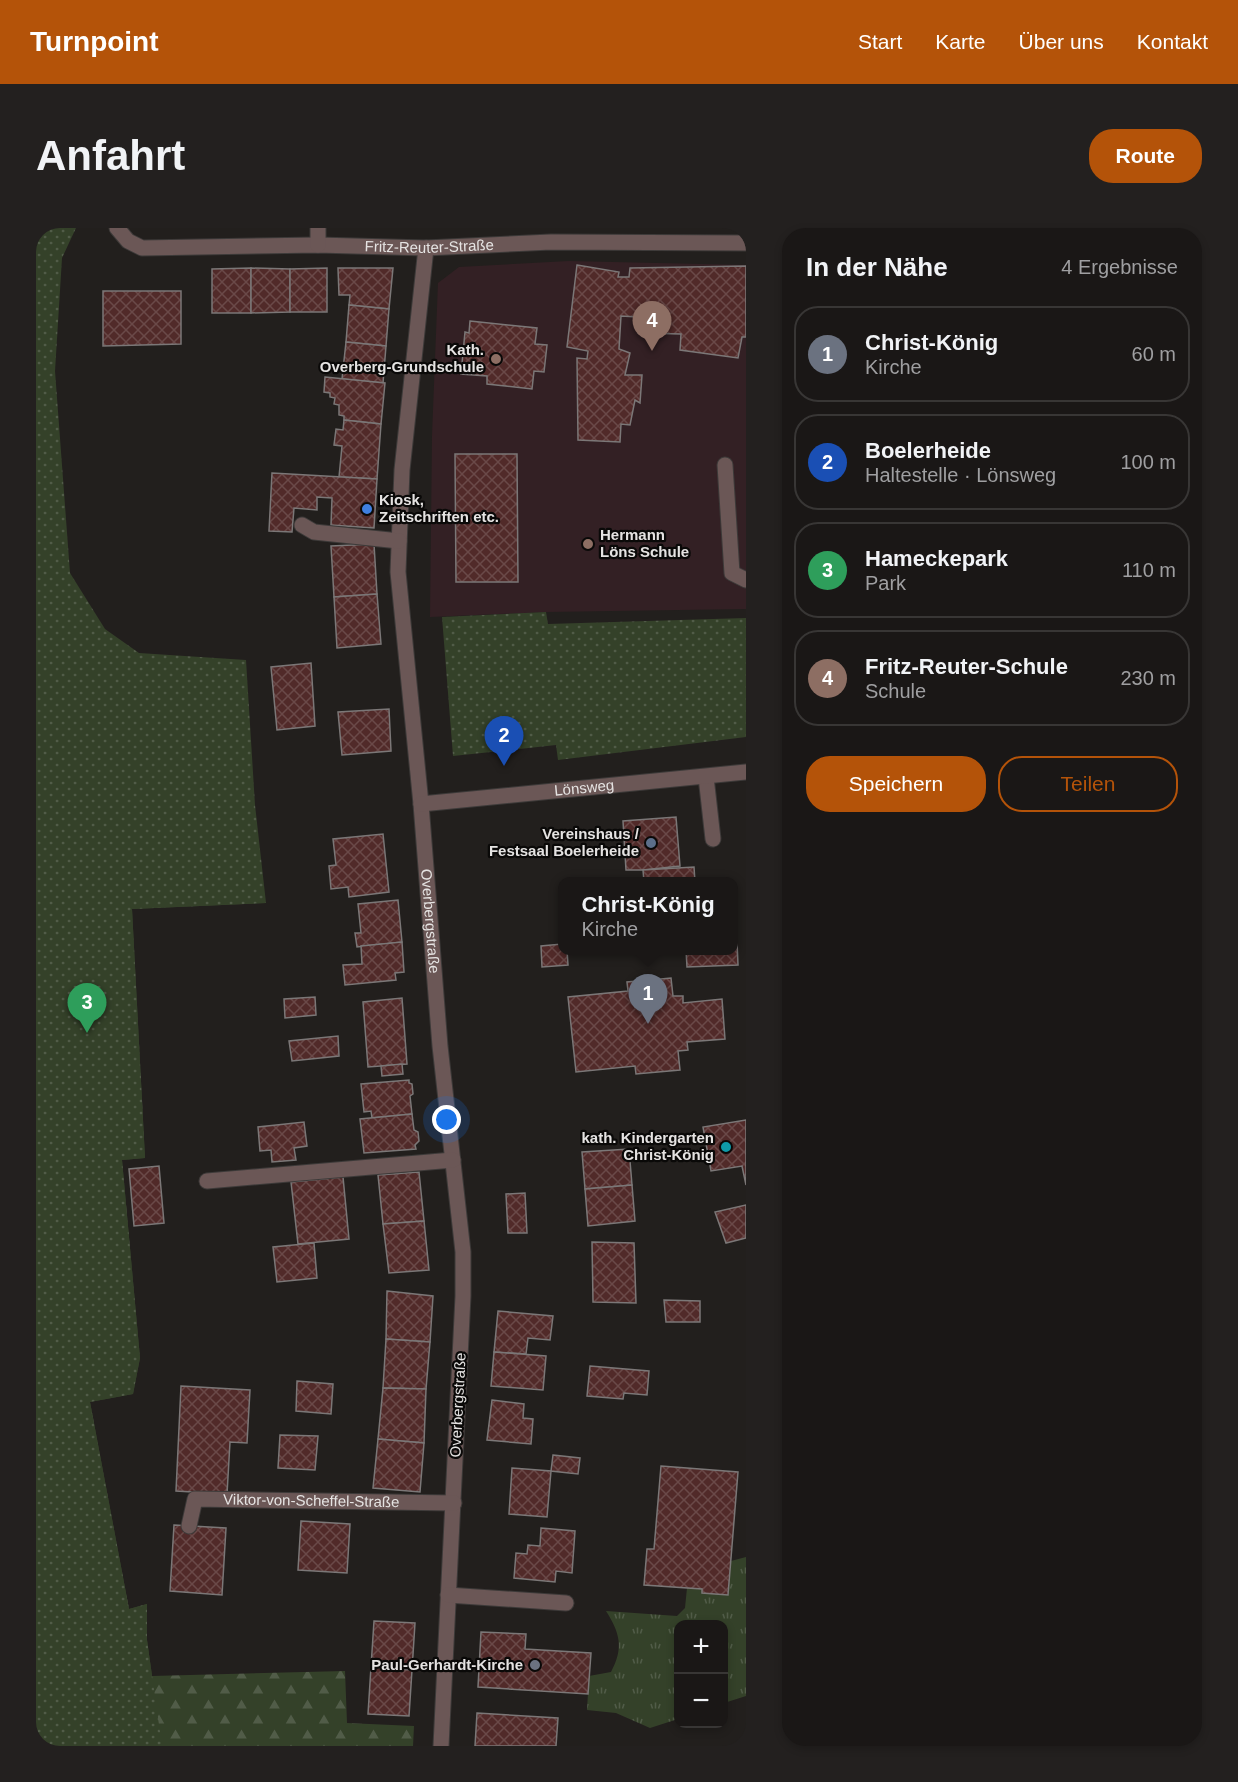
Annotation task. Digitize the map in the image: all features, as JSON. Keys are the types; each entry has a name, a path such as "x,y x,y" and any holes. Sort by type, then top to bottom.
{"street":[{"path":"318,228 318,245"},
{"name":"Fritz-Reuter-Straße","path":"117,229 128,241 142,248 318,245 426,248 551,242 746,243"},
{"name":"Overbergstraße","path":"426,248 408,406 398,572 421,804 440,1046 463,1252 454,1503 441,1746"},
{"path":"725,465 732,573 746,580"},
{"path":"302,525 314,532 399,541"},
{"name":"Lönsweg","path":"421,804 746,772"},
{"path":"706,777 712,839"},
{"path":"207,1180 453,1160"},
{"name":"Viktor-von-Scheffel-Straße","path":"189,1526 195,1499 454,1503"},
{"path":"448,1595 567,1603"}],"shaded area":[{"path":"569,261 746,265 746,609 546,612 430,617 432,436 438,283 459,267"}],"green space":[{"path":"36,228 76,228 62,258 55,371 70,573 105,629 139,653 246,660 255,805 266,903 132,909 145,1158 122,1160 140,1358 133,1394 90,1402 129,1609 147,1604 147,1640 162,1746 36,1746"},
{"path":"546,612 548,624 746,618 746,737 558,760 556,745 453,756 442,617"},
{"path":"100,897 266,903 132,909 145,1158 122,1160 140,1358 133,1394 90,1402 129,1609 147,1604 147,1640 152,1676 345,1671 347,1723 414,1726 413,1746 143,1746 77,1379"},
{"path":"746,1557 746,1696 728,1702 728,1620 674,1620 674,1720 650,1728 616,1713 587,1710 589,1676 611,1672 618,1655 619,1641 615,1626 606,1611 677,1616 685,1608 687,1588 702,1589 702,1593 731,1561"}],"building":[{"path":"577,265 619,272 618,277 629,277 630,268 746,266 746,337 742,337 738,358 680,350 681,334 638,333 638,317 621,316 619,349 630,353 625,375 642,375 640,403 635,400 630,425 621,424 620,442 578,440 577,358 587,359 588,351 567,347"},
{"path":"251,268 251,313 212,313 212,269"},
{"path":"251,268 290,269 290,312 251,313"},
{"path":"327,268 327,312 290,312 290,269"},
{"path":"338,268 393,268 389,309 349,305 350,295 339,295"},
{"path":"103,291 181,291 181,344 103,346"},
{"path":"349,305 389,309 386,346 346,342"},
{"path":"470,321 537,328 535,344 547,345 544,372 534,371 532,389 487,384 487,376 461,374 465,332 469,333"},
{"path":"346,342 386,346 383,383 342,379"},
{"path":"325,377 385,383 381,424 344,420 344,416 339,415 339,405 334,404 335,398 330,397 330,393 324,392"},
{"path":"344,420 381,424 377,479 339,477 342,446 334,445 336,429 343,430"},
{"path":"455,454 517,454 518,582 456,582"},
{"path":"272,473 377,479 374,528 331,525 332,498 317,497 317,510 294,508 292,532 269,531"},
{"path":"374,544 377,594 334,597 331,546"},
{"path":"377,594 381,644 337,648 334,597"},
{"path":"311,663 315,726 277,730 271,667"},
{"path":"389,709 391,751 342,755 338,712"},
{"name":"Vereinshaus / Festsaal Boelerheide","path":"676,817 680,866 626,870 623,821"},
{"path":"383,834 389,892 349,897 348,887 331,889 329,866 336,865 333,839"},
{"name":"Vereinshaus / Festsaal Boelerheide","path":"694,867 695,877 644,877 643,870"},
{"path":"398,900 402,942 357,947 355,933 361,933 358,904"},
{"path":"402,942 404,972 395,973 396,980 345,985 343,965 362,964 361,946"},
{"path":"558,944 558,955 567,955 568,965 542,967 541,946"},
{"path":"686,955 738,955 738,965 687,967"},
{"path":"671,978 673,996 683,996 683,1003 722,999 725,1039 687,1042 688,1050 678,1051 680,1070 636,1074 635,1066 576,1072 568,997 628,991 627,982"},
{"path":"315,997 316,1015 285,1018 284,999"},
{"path":"402,998 407,1064 368,1067 363,1002"},
{"path":"338,1036 339,1056 292,1061 289,1041"},
{"path":"402,1064 403,1074 382,1076 381,1066"},
{"path":"409,1080 413,1094 410,1096 412,1114 372,1118 371,1111 364,1112 361,1084"},
{"path":"412,1114 414,1130 418,1132 419,1141 415,1145 416,1149 364,1153 360,1119"},
{"name":"kath. Kindergarten Christ-König","path":"746,1120 746,1185 742,1166 711,1171 703,1127"},
{"path":"304,1122 307,1146 294,1148 296,1160 272,1162 271,1150 260,1151 258,1127"},
{"path":"629,1149 632,1185 585,1189 582,1152"},
{"path":"159,1166 164,1223 134,1226 129,1169"},
{"path":"419,1172 424,1221 383,1224 378,1175"},
{"path":"343,1177 349,1239 298,1244 291,1182"},
{"path":"632,1185 635,1221 588,1226 585,1189"},
{"path":"525,1193 527,1233 508,1233 506,1194"},
{"path":"746,1205 746,1238 726,1243 715,1212"},
{"path":"424,1221 429,1270 389,1273 383,1224"},
{"path":"592,1242 634,1243 636,1303 593,1302"},
{"path":"314,1243 317,1278 277,1282 273,1247"},
{"path":"387,1291 433,1296 430,1342 386,1339"},
{"path":"664,1300 700,1301 700,1322 666,1322"},
{"path":"498,1311 553,1316 550,1340 528,1338 526,1354 494,1352"},
{"path":"386,1339 430,1342 426,1389 383,1388"},
{"path":"494,1352 546,1356 543,1390 491,1386"},
{"path":"590,1366 649,1371 647,1395 624,1393 623,1399 587,1396"},
{"path":"297,1381 333,1384 331,1414 296,1411"},
{"path":"181,1386 250,1390 247,1443 230,1442 227,1494 176,1491"},
{"path":"383,1388 426,1389 424,1443 378,1439"},
{"path":"492,1400 524,1404 523,1418 533,1419 531,1444 487,1440"},
{"path":"280,1435 318,1436 315,1470 278,1468"},
{"path":"378,1439 424,1443 420,1492 373,1488"},
{"path":"553,1455 580,1458 578,1474 551,1471"},
{"path":"661,1466 738,1472 728,1595 702,1593 702,1589 644,1585 647,1549 654,1549"},
{"path":"512,1468 551,1471 547,1517 509,1514"},
{"path":"301,1521 350,1524 347,1573 298,1570"},
{"path":"174,1525 226,1528 222,1595 170,1591"},
{"path":"541,1528 575,1531 572,1573 556,1571 555,1582 514,1578 516,1553 527,1554 528,1545 540,1546"},
{"path":"374,1621 415,1623 412,1670 371,1667"},
{"name":"Paul-Gerhardt-Kirche","path":"481,1632 526,1634 525,1649 591,1653 588,1694 478,1687"},
{"path":"371,1667 412,1670 409,1716 368,1714"},
{"path":"477,1713 558,1718 556,1746 475,1746"}],"place":[{"name":"Fritz-Reuter-Schule","path":"652,351"},
{"name":"Kath. Overberg-Grundschule","path":"496,359"},
{"name":"Kiosk, Zeitschriften etc.","path":"367,509"},
{"name":"Hermann Löns Schule","path":"588,544"},
{"name":"Boelerheide","path":"504,766"},
{"name":"Vereinshaus / Festsaal Boelerheide","path":"651,843"},
{"name":"Christ-König","path":"648,1024"},
{"name":"Hameckepark","path":"87,1033"},
{"name":"kath. Kindergarten Christ-König","path":"726,1147"},
{"name":"Paul-Gerhardt-Kirche","path":"535,1665"}]}
